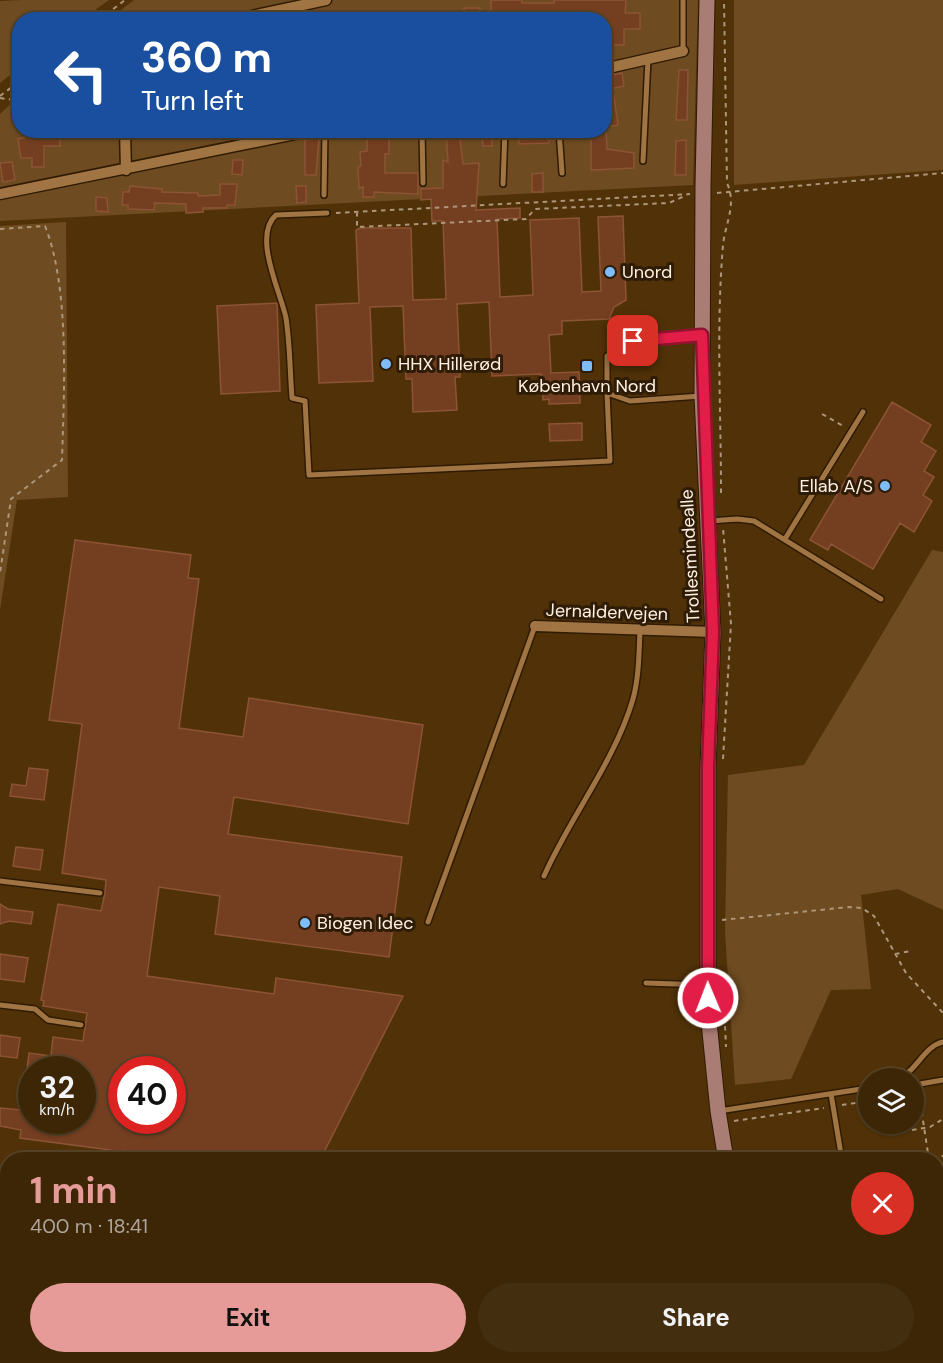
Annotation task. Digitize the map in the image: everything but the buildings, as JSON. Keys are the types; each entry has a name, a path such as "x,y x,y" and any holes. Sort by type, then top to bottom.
{"street":[{"path":"270,12 326,0"},
{"name":"Trollesmindealle","path":"707,0 702,396 713,632 708,768 714,921 708,985 725,1109 726,1152"},
{"path":"612,67 683,51"},
{"path":"125,138 126,171"},
{"path":"0,194 126,171 278,138"},
{"name":"Jernaldervejen","path":"535,626 713,632"}],"lane":[{"path":"683,0 683,51"},
{"path":"643,161 648,59"},
{"path":"324,195 325,138"},
{"path":"423,138 423,183"},
{"path":"503,184 505,138"},
{"path":"560,138 562,173"},
{"path":"327,213 276,215 268,228 267,248 286,318 292,398 305,400 309,475 610,461 607,356 615,349 633,341 702,335"},
{"path":"607,393 630,401 702,396"},
{"path":"785,539 863,412"},
{"path":"708,521 737,519 754,521 881,599"},
{"path":"428,922 535,626"},
{"path":"544,876 623,729 634,697 640,630"},
{"path":"0,881 100,893"},
{"path":"646,983 708,985"},
{"path":"0,1005 35,1009 48,1020 81,1025"},
{"path":"913,1068 932,1047 943,1042"},
{"path":"924,1083 943,1080"},
{"path":"725,1109 858,1090"},
{"path":"831,1094 841,1152"}],"path":[{"path":"109,12 125,0"},
{"path":"721,493 720,309 723,246 732,197 727,183 724,0"},
{"path":"0,97 12,87"},
{"path":"717,193 943,173"},
{"path":"327,213 535,204 690,194 669,203 535,210 526,219 357,227 357,212"},
{"path":"535,204 535,210"},
{"path":"0,229 45,226 48,232 60,300 64,388 62,460 11,499 0,573"},
{"path":"822,414 851,431"},
{"path":"723,762 730,624 724,534"},
{"path":"714,921 849,907 862,908 874,916 917,987 943,1013"},
{"path":"714,921 722,911"},
{"path":"714,921 722,930"},
{"path":"895,954 911,951"},
{"path":"722,971 727,1050"},
{"path":"734,1121 858,1103"},
{"path":"725,1109 734,1121 734,1128"},
{"path":"928,1152 924,1128 943,1119"}],"shaded area":[{"path":"109,0 93,12 12,12 12,74 0,83 0,1"},
{"path":"134,0 698,0 693,185 0,221 0,114 12,103 12,138 612,138 612,12 118,12"},
{"path":"734,0 943,0 943,170 734,185"},
{"path":"66,222 68,497 17,500 0,610 0,226"},
{"path":"932,550 943,552 943,910 898,889 861,895 871,989 831,990 791,1079 735,1085 725,931 728,775 804,765"}],"place":[{"name":"Unord","path":"610,272"},
{"name":"HHX Hillerød","path":"386,364"},
{"name":"København Nord","path":"587,366"},
{"name":"Ellab A/S","path":"885,486"},
{"name":"Biogen Idec","path":"305,923"}],"route":[{"path":"633,341 702,335 702,396 713,632 708,768 708,998"}]}
